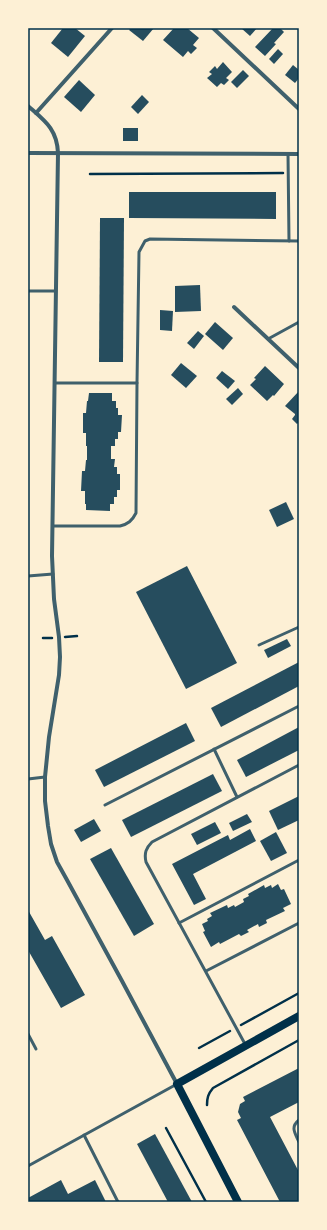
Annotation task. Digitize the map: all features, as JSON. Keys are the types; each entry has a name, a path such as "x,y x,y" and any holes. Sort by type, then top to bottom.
{"main road":[{"path":"238,1202 177,1084 299,1016"}],"street":[{"path":"36,113 112,28"},
{"path":"213,28 299,109"},
{"path":"28,106 48,125 55,135 58,143 53,574 60,657 59,675 49,737 45,777 45,801 48,826 51,844 57,862 177,1084"},
{"path":"28,153 299,154"},
{"path":"234,307 299,368"}],"lane":[{"path":"288,154 289,241"},
{"path":"53,526 120,526 127,524 132,520 136,513 139,252 145,241 150,239 299,241"},
{"path":"28,291 56,291"},
{"path":"268,339 299,322"},
{"path":"55,383 137,383"},
{"path":"28,576 53,574"},
{"path":"259,645 299,627"},
{"path":"105,805 299,706"},
{"path":"214,749 237,797"},
{"path":"246,1046 146,862 145,855 147,847 152,842 299,766"},
{"path":"28,779 45,777"},
{"path":"179,923 299,860"},
{"path":"206,971 299,922"},
{"path":"28,1034 36,1049"},
{"path":"28,1166 177,1084"},
{"path":"299,1120 293,1128 299,1142"},
{"path":"84,1135 118,1202"}],"path":[{"path":"90,174 288,172"},
{"path":"199,1048 299,993"},
{"path":"207,1105 208,1094 213,1088 299,1040"},
{"path":"166,1128 206,1202"}],"building":[{"path":"63,28 75,28 85,36 68,57 51,43"},
{"path":"131,28 154,28 143,41 129,30"},
{"path":"174,28 187,28 199,38 193,45 197,48 191,54 188,51 183,57 163,40"},
{"path":"241,28 257,28 250,36"},
{"path":"273,28 280,28 284,32 265,56 255,47"},
{"path":"278,49 283,54 274,64 269,59"},
{"path":"223,62 232,72 226,78 229,80 224,85 221,83 217,87 207,78 212,74 209,72 215,66 217,69"},
{"path":"293,65 299,70 299,78 295,83 285,75"},
{"path":"243,70 249,76 237,88 231,82"},
{"path":"79,80 95,95 81,112 64,97"},
{"path":"142,95 149,102 138,114 131,107"},
{"path":"123,128 138,128 138,141 123,141"},
{"path":"129,192 276,192 276,219 129,218"},
{"path":"100,218 124,218 123,362 99,362"},
{"path":"200,285 201,311 175,312 175,286"},
{"path":"160,310 173,311 172,331 160,330"},
{"path":"215,322 233,338 223,350 205,334"},
{"path":"198,331 204,336 194,349 187,343"},
{"path":"181,363 197,376 186,388 171,375"},
{"path":"265,366 284,384 274,396 273,395 267,401 250,385"},
{"path":"222,371 235,381 228,389 216,378"},
{"path":"238,388 243,394 232,405 226,399"},
{"path":"299,391 299,422 297,424 292,419 295,414 285,406"},
{"path":"89,393 112,393 112,401 116,401 118,415 122,415 121,432 118,432 118,439 115,439 115,446 111,446 111,459 115,459 114,467 117,467 117,474 120,474 120,490 117,490 117,497 114,497 114,504 110,504 110,511 86,510 85,491 81,491 82,471 85,471 87,460 86,433 83,433 83,413 86,413"},
{"path":"286,502 294,519 277,527 269,510"},
{"path":"187,566 237,663 186,689 136,592"},
{"path":"287,639 291,646 268,658 264,650"},
{"path":"299,662 299,686 221,727 211,708"},
{"path":"186,723 195,741 104,787 95,770"},
{"path":"299,727 299,750 246,777 237,760"},
{"path":"213,774 222,791 131,837 122,820"},
{"path":"299,796 299,820 278,830 269,811"},
{"path":"247,814 252,822 233,831 229,823"},
{"path":"94,819 101,831 81,842 74,830"},
{"path":"215,822 221,833 197,845 191,834"},
{"path":"250,829 256,841 193,874 206,899 194,905 172,864 228,835 230,840"},
{"path":"276,832 287,853 271,861 260,841"},
{"path":"111,848 154,924 134,936 90,859"},
{"path":"278,884 281,890 284,889 291,904 283,908 285,911 266,920 267,923 259,927 258,924 247,930 249,932 241,936 239,934 211,947 203,932 205,931 202,924 208,921 207,919 212,916 210,913 227,905 228,908 234,905 235,907 244,902 243,899 249,896 248,894 264,885 265,888 271,885 272,888"},
{"path":"28,910 45,940 52,936 85,995 61,1008 28,950"},
{"path":"299,1068 299,1102 270,1117 299,1172 299,1202 280,1202 237,1120 241,1118 238,1112 240,1104 245,1101 243,1097"},
{"path":"155,1134 192,1202 168,1202 137,1144"},
{"path":"61,1180 68,1194 95,1180 106,1202 28,1202 28,1198"}]}
